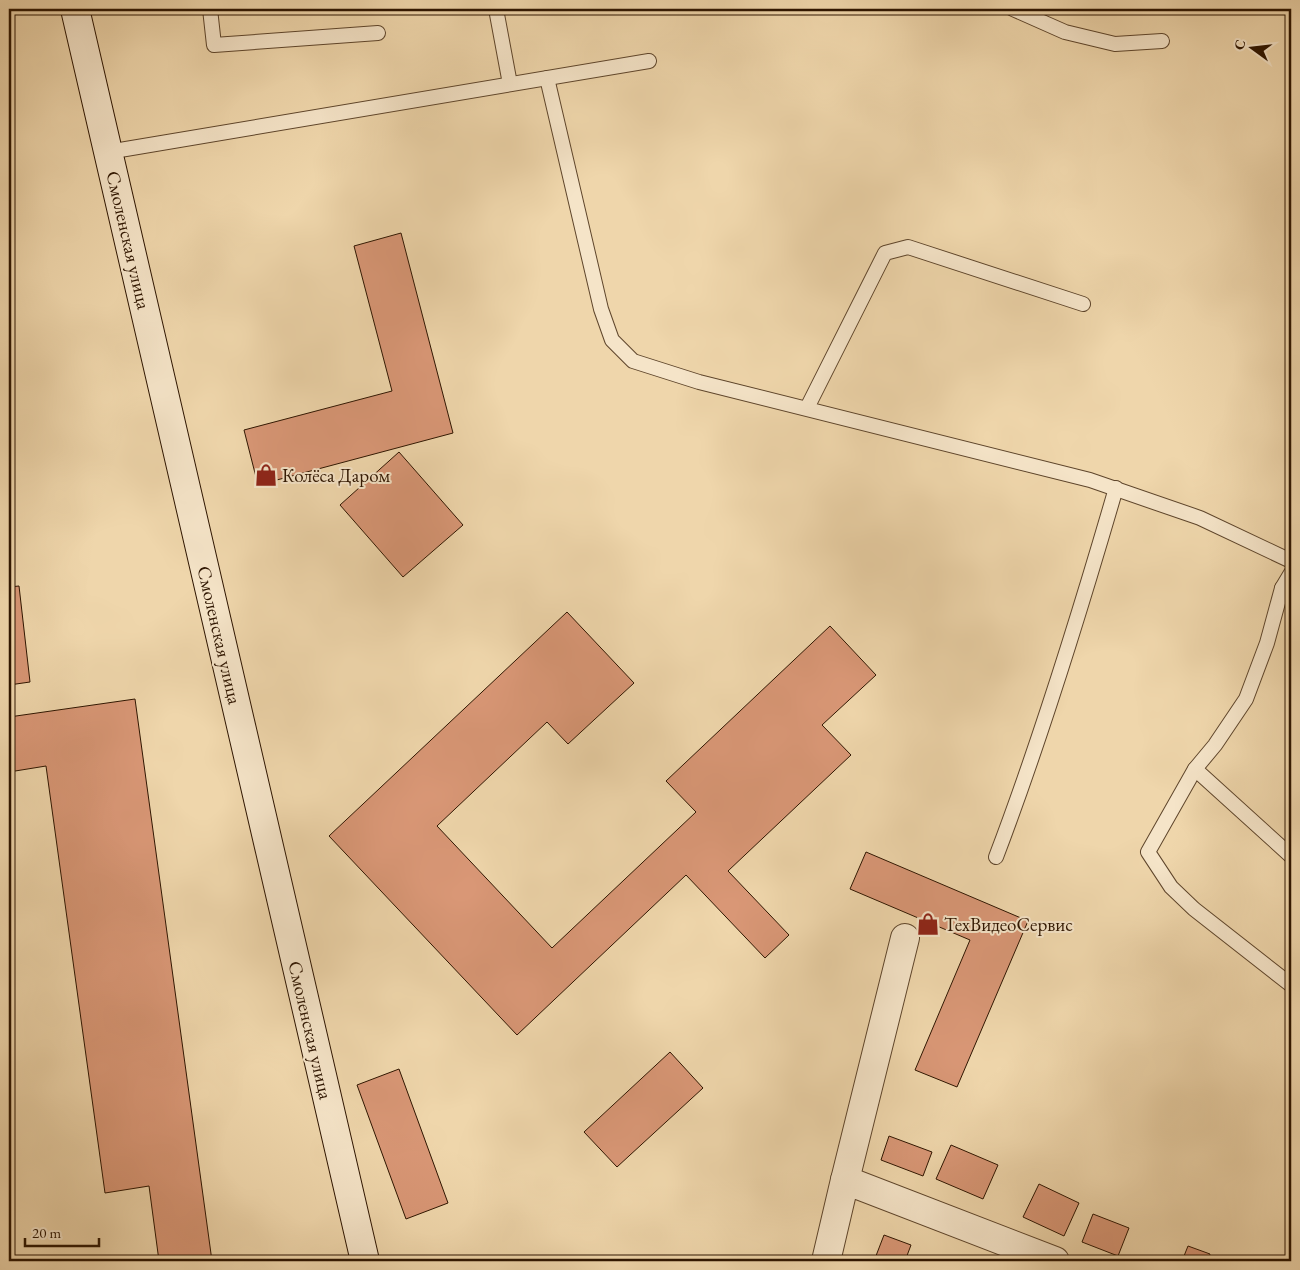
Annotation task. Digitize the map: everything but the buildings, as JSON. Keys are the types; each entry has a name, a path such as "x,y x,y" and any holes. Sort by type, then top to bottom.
{"main road":[{"name":"Смоленская улица","path":"75,9 365,1261"},
{"path":"826,1261 905,938"},
{"path":"845,1180 1055,1261"}],"lane":[{"path":"210,9 214,45 378,33"},
{"path":"496,9 510,84"},
{"path":"1013,9 1065,32 1115,44 1162,41"},
{"path":"108,152 649,61"},
{"path":"547,78 601,309 612,340 633,361 699,382 1116,488 1200,518 1291,561"},
{"path":"807,408 885,253 908,247 917,249 1083,304"},
{"path":"996,857 1020,794 1089,580 1116,488"},
{"path":"1291,573 1246,699 1215,745 1195,769 1148,852 1171,887 1194,909 1291,985"},
{"path":"1195,769 1291,856"}],"place":[{"name":"Колёса Даром","path":"266,475"},
{"name":"ТехВидеоСервис","path":"928,924"}]}
